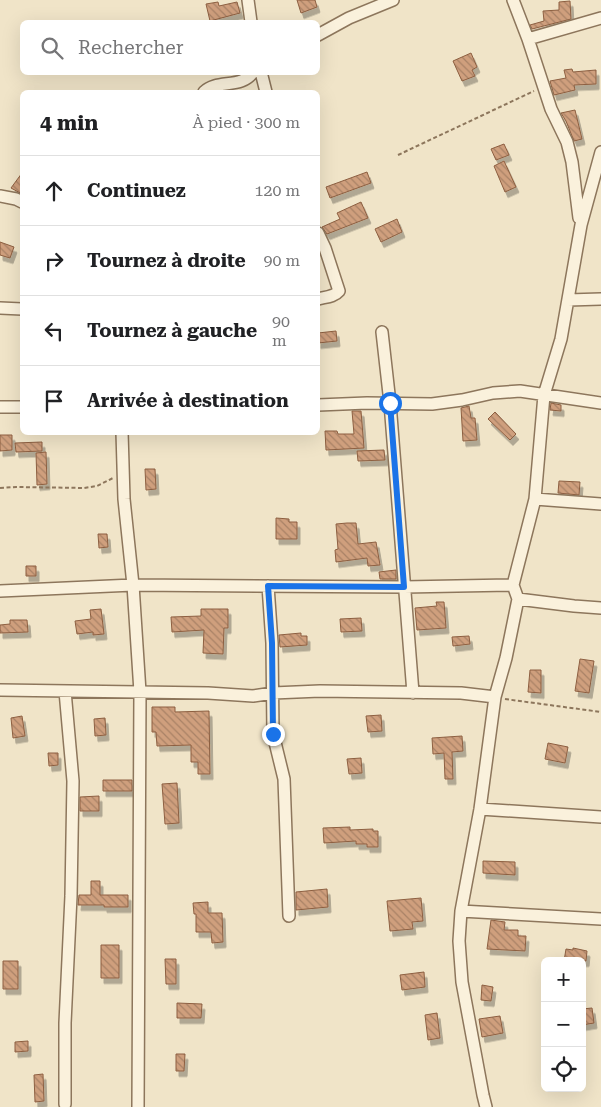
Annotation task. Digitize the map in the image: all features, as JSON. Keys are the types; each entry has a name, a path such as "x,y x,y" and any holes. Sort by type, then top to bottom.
{"street":[{"path":"248,0 251,20"},
{"path":"320,34 349,18 393,0"},
{"path":"513,0 551,109 567,142 577,192 581,225"},
{"path":"528,39 601,18"},
{"path":"206,90 244,81 251,75"},
{"path":"262,75 266,90"},
{"path":"486,1107 462,982 460,951 461,911 480,809 495,697 506,658 518,599 513,585 534,499 544,395 561,339 581,225 601,152"},
{"path":"577,192 589,192"},
{"path":"0,196 20,201"},
{"path":"320,237 339,291 328,297 320,298"},
{"path":"568,300 601,299"},
{"path":"0,308 20,309"},
{"path":"382,332 390,403 413,693"},
{"path":"320,405 432,404 462,400 493,392 520,391 601,403"},
{"path":"0,407 20,407"},
{"path":"122,435 125,514 133,585 140,692 138,1107"},
{"path":"534,499 601,504"},
{"path":"0,591 133,585 404,587 513,585"},
{"path":"268,586 272,643 273,734 284,779 289,916"},
{"path":"518,599 601,608"},
{"path":"0,690 140,692 233,696 253,696 272,692 320,691 461,693 495,697"},
{"path":"65,691 74,781 65,1023 65,1104"},
{"path":"480,809 601,817"},
{"path":"461,911 601,919"}],"path":[{"path":"398,155 543,86"},
{"path":"0,488 16,486 84,488 97,486 123,473"},
{"path":"495,697 601,712"}],"building":[{"path":"297,0 315,0 317,7 301,13"},
{"path":"570,1 571,19 532,29 530,25 544,21 543,11 559,10 559,2"},
{"path":"218,2 219,6 237,2 240,13 210,20 206,4"},
{"path":"471,53 477,67 472,70 475,76 462,81 453,61"},
{"path":"572,69 573,72 596,70 596,84 574,85 575,90 554,95 550,81 566,78 564,70"},
{"path":"575,110 582,139 574,141 561,113"},
{"path":"504,144 509,155 496,160 491,149"},
{"path":"504,161 516,187 505,192 494,166"},
{"path":"367,172 371,183 330,198 326,187"},
{"path":"20,176 20,193 11,188"},
{"path":"361,202 368,218 327,234 322,227 340,219 337,213"},
{"path":"397,219 402,232 381,242 375,229"},
{"path":"0,242 14,247 10,258 0,255"},
{"path":"336,331 337,341 320,343 320,333"},
{"path":"551,403 561,405 561,411 550,410"},
{"path":"469,406 471,418 475,418 477,440 463,441 461,408"},
{"path":"352,411 361,411 364,448 326,450 325,431 337,431 338,434 354,434"},
{"path":"495,412 516,434 510,440 488,419"},
{"path":"0,435 12,435 12,450 0,451"},
{"path":"42,442 42,451 16,452 15,443"},
{"path":"384,450 385,460 358,461 357,451"},
{"path":"46,452 47,484 37,485 36,453"},
{"path":"145,469 155,469 156,489 146,490"},
{"path":"559,481 580,482 579,495 558,493"},
{"path":"276,518 297,522 297,539 276,539"},
{"path":"356,523 358,544 376,542 380,565 368,566 367,558 336,562 335,550 338,549 336,524"},
{"path":"98,534 107,534 108,547 99,548"},
{"path":"26,566 36,566 36,576 26,576"},
{"path":"396,570 396,579 380,579 379,572"},
{"path":"436,602 444,602 446,628 417,630 415,608 437,606"},
{"path":"101,609 104,634 93,635 93,632 77,634 75,621 91,619 90,610"},
{"path":"201,609 228,609 228,628 224,628 223,654 203,653 204,630 172,632 171,617 201,616"},
{"path":"361,618 362,631 341,632 340,619"},
{"path":"10,620 27,620 28,632 0,633 0,625 10,624"},
{"path":"301,633 301,636 307,636 307,645 280,647 279,635"},
{"path":"469,636 470,644 453,646 452,637"},
{"path":"580,659 594,661 589,693 575,691"},
{"path":"530,670 541,670 541,693 528,692"},
{"path":"152,707 175,707 175,712 209,711 210,774 198,774 198,762 191,762 191,745 157,746 156,732 152,732"},
{"path":"381,715 382,731 368,732 366,716"},
{"path":"22,716 25,736 13,738 11,718"},
{"path":"105,718 106,735 95,736 94,719"},
{"path":"462,736 463,751 452,752 453,779 445,779 444,753 433,754 432,738"},
{"path":"548,743 568,747 565,763 545,759"},
{"path":"48,753 58,753 58,765 49,766"},
{"path":"361,758 362,773 349,774 347,759"},
{"path":"103,780 132,780 132,791 103,791"},
{"path":"177,783 179,823 165,824 162,784"},
{"path":"99,796 99,811 80,811 80,797"},
{"path":"350,827 350,830 373,829 373,831 378,831 378,847 356,844 356,841 324,843 323,828"},
{"path":"483,861 515,862 515,875 483,873"},
{"path":"91,881 100,881 100,895 128,895 128,907 78,905 79,895 91,895"},
{"path":"327,889 328,907 296,910 296,892"},
{"path":"421,898 423,921 412,922 413,929 390,931 387,901"},
{"path":"208,902 208,913 222,913 223,942 212,943 211,932 196,932 196,914 194,914 193,903"},
{"path":"491,920 505,922 504,930 518,930 518,936 526,936 525,951 487,949"},
{"path":"101,945 119,945 119,978 101,978"},
{"path":"573,948 587,951 586,961 586,957 565,957 566,949 573,950"},
{"path":"165,959 176,959 176,984 166,984"},
{"path":"3,961 18,961 18,989 3,989"},
{"path":"424,972 425,987 402,990 400,975"},
{"path":"482,985 493,987 491,1001 481,1000"},
{"path":"177,1003 202,1004 201,1018 177,1018"},
{"path":"592,1008 594,1023 586,1024 586,1009"},
{"path":"437,1013 440,1038 428,1040 425,1015"},
{"path":"500,1016 503,1033 482,1037 479,1019"},
{"path":"28,1041 28,1051 15,1052 15,1042"},
{"path":"176,1054 185,1054 184,1071 176,1071"},
{"path":"43,1074 44,1101 35,1102 34,1075"}],"route":[{"path":"273,734 272,643 268,586 404,587 390,403"}]}
